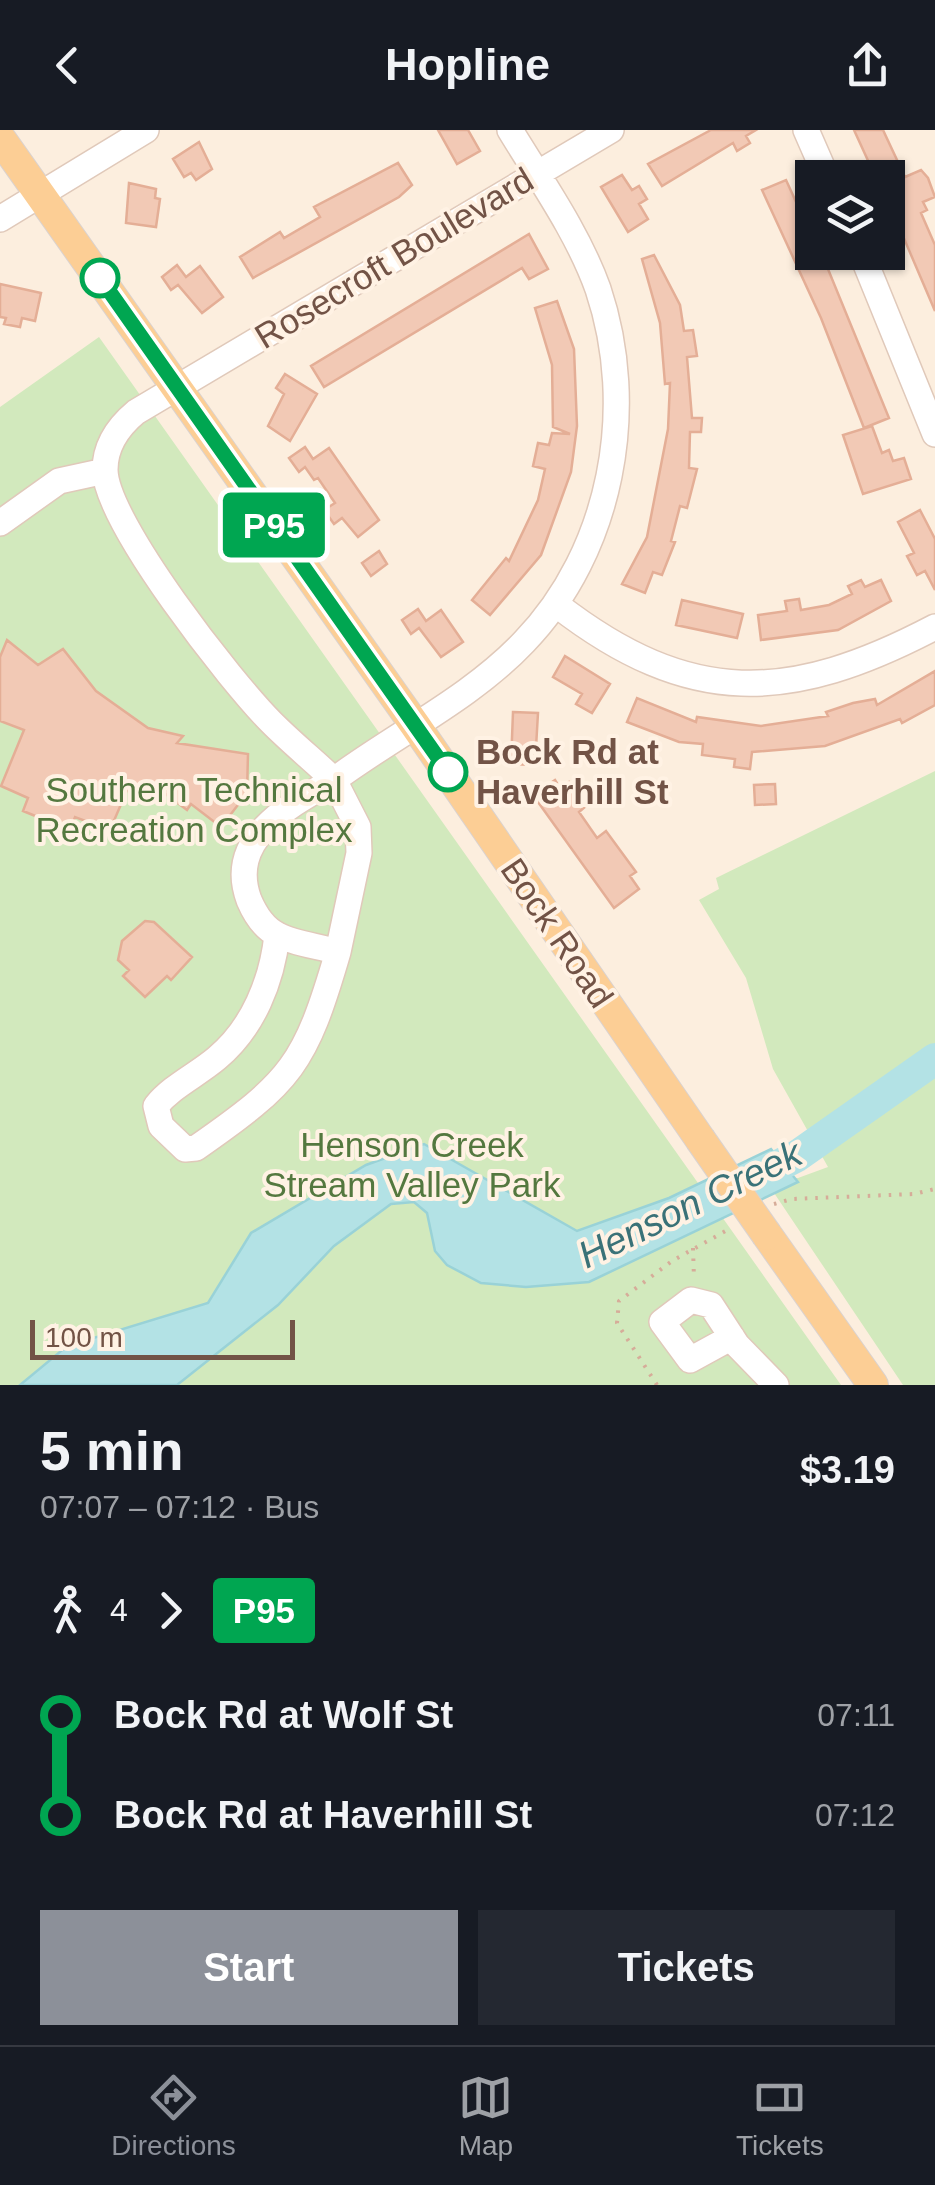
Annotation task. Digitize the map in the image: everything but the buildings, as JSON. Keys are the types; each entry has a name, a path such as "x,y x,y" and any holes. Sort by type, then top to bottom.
{"main road":[{"name":"Bock Road","path":"0,138 415,724 873,1385"}],"street":[{"path":"0,219 146,130"},
{"path":"338,952 277,935 256,917 243,884 244,862 266,823 494,670 557,605 603,503 615,445 617,391 610,336 598,289 510,130"},
{"name":"Rosecroft Boulevard","path":"105,470 116,431 136,412 611,130"},
{"path":"806,130 819,160"},
{"path":"868,270 935,434"},
{"path":"0,523 59,480 105,470 114,506 129,534 236,682 271,722 334,780 358,826 359,854 338,952 315,1032 264,1101 196,1148 184,1148 161,1126 156,1106 218,1057 243,1031 263,995 277,935"},
{"path":"557,605 631,654 688,676 734,684 783,683 834,672 883,654 935,627"},
{"path":"732,1337 690,1360 662,1322 691,1300 711,1305 732,1337 776,1385"}],"path":[{"path":"656,1385 617,1323 619,1301 694,1248 758,1222 792,1199 914,1194 935,1189"},
{"path":"691,1300 694,1248"}],"green space":[{"path":"99,337 841,1385 0,1385 0,407"},
{"path":"935,771 935,1385 903,1385 764,1178 798,1178 828,1167 773,1069 746,978 699,900 719,889 716,878"}],"water":[{"path":"424,1144 577,1231 669,1198 771,1149 798,1182 589,1282 526,1287 481,1283 447,1265 435,1251 427,1213 414,1202 391,1204 334,1246 278,1305 177,1385 20,1385 67,1346 208,1303 251,1233 366,1165"}],"waterway":[{"name":"Henson Creek","path":"747,1182 797,1156 935,1059"}],"bus line":[{"name":"P95","path":"100,278 448,772"}],"place":[{"name":"Bock Rd at Haverhill St","path":"448,772"}],"park label":[{"name":"Southern Technical Recreation Complex","path":"194,810"},
{"name":"Henson Creek Stream Valley Park","path":"412,1165"}]}
